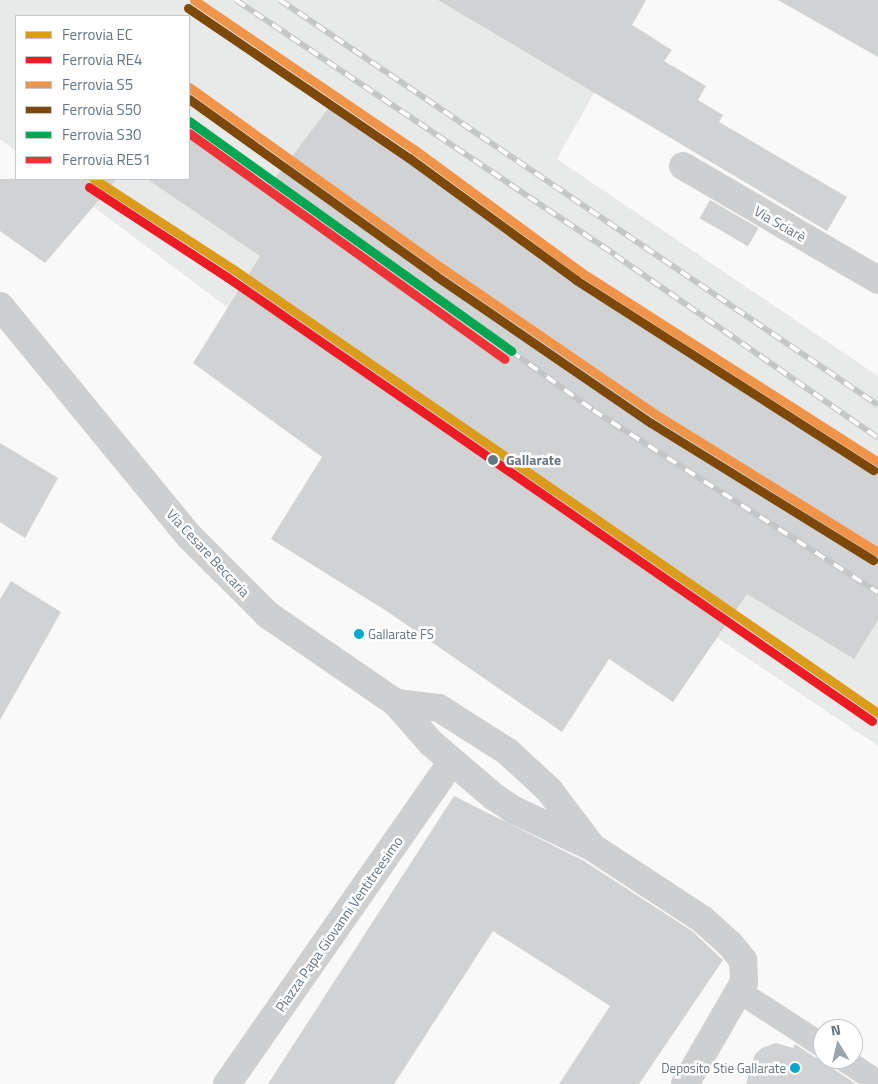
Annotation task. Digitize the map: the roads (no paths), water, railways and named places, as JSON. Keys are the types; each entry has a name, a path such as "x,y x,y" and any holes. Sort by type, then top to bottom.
{"street":[{"name":"Via Sciarè","path":"683,166 878,280"},
{"name":"Via Cesare Beccaria","path":"0,306 208,556 268,615 396,703 451,763 514,810 592,847"},
{"path":"396,703 439,708 508,752 549,790 592,847 702,919 730,944 743,960 744,982 740,992 685,1084"},
{"name":"Piazza Papa Giovanni Ventitreesimo","path":"227,1084 451,763"}],"lane":[{"path":"740,992 813,1039"},
{"path":"858,1069 878,1082"}],"railway":[{"path":"236,0 615,255 878,438"},
{"path":"280,0 878,405"},
{"path":"511,351 593,410 878,592"}],"rail line":[{"name":"S5","path":"194,0 415,150 581,272 878,462"},
{"name":"S50","path":"188,8 409,158 576,280 873,470"},
{"name":"S5","path":"190,88 442,268 657,415 878,552"},
{"name":"S50","path":"190,100 436,276 651,423 873,560"},
{"name":"S30","path":"190,122 511,351"},
{"name":"RE51","path":"190,134 505,359"},
{"name":"EC","path":"96,180 233,269 878,713"},
{"name":"RE4","path":"89,187 227,277 872,721"}],"place":[{"name":"Gallarate","path":"493,460"},
{"name":"Gallarate FS","path":"359,634"},
{"name":"Deposito Stie Gallarate","path":"795,1068"}]}
